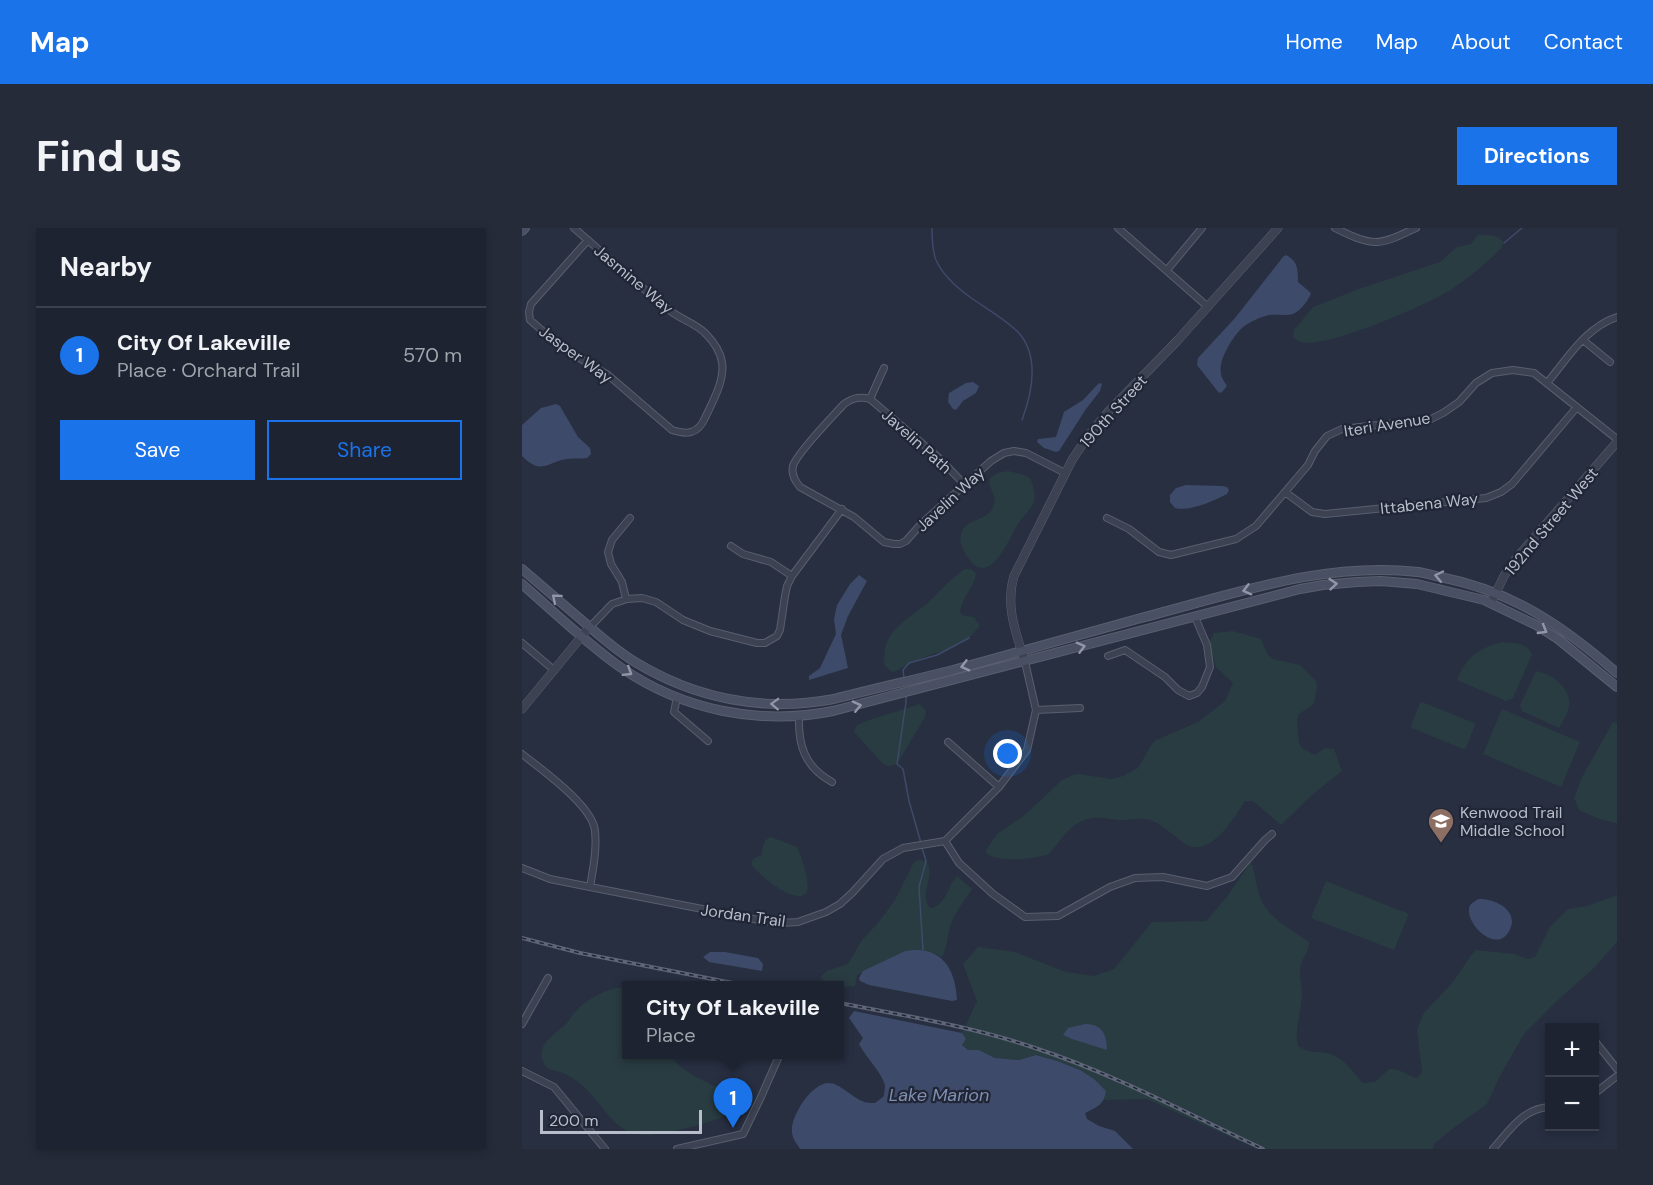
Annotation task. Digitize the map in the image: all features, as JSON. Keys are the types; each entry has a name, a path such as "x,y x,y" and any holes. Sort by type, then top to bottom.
{"main road":[{"path":"522,569 621,667 677,697 713,709 760,717 811,716 866,704 1300,589 1357,582 1417,584 1491,603 1558,639 1617,687"},
{"path":"522,584 586,631 634,662 663,677 689,689 735,701 780,705 836,699 1264,586 1320,574 1369,570 1419,572 1464,581 1495,592 1550,621 1586,645 1617,673"}],"street":[{"name":"Jasmine Way","path":"574,228 669,311 704,331 716,345 722,363 721,381 704,422"},
{"path":"1118,228 1208,307"},
{"path":"1167,270 1202,228"},
{"name":"190th Street","path":"1025,662 1010,610 1011,586 1065,473 1082,444 1102,418 1208,307 1278,228"},
{"path":"1335,228 1374,242 1416,228"},
{"name":"Jasper Way","path":"588,240 531,304 530,320 561,347 608,375 672,430 683,434 695,431 704,422"},
{"path":"1546,383 1592,330 1607,320 1617,317"},
{"path":"1583,340 1610,362"},
{"path":"522,710 609,606 626,599 646,598 683,620 710,631 757,643 765,643 777,636 787,586 792,576 842,509 800,487 792,471 794,464 798,456 844,404 857,397 870,399 884,368"},
{"name":"Iteri Avenue","path":"1107,518 1129,529 1159,552 1171,555 1236,539 1256,526 1308,465 1315,451 1327,436 1342,429 1431,419 1459,402 1476,383 1492,373 1514,370 1534,373 1617,441"},
{"name":"Javelin Path","path":"870,399 938,457 964,484"},
{"name":"Ittabena Way","path":"1286,492 1312,512 1325,514 1486,498 1501,492 1512,484 1577,408"},
{"name":"192nd Street West","path":"1491,603 1506,572 1516,558 1617,441"},
{"name":"Javelin Way","path":"842,509 884,542 900,544 906,541 964,484 1004,453 1014,451 1031,455 1065,473"},
{"path":"626,599 622,582 611,564 608,552 612,540 630,518"},
{"path":"731,546 743,554 771,562 792,576"},
{"path":"1108,656 1125,650 1188,696 1197,693 1210,667 1207,645 1195,617"},
{"path":"522,643 554,670"},
{"path":"1025,662 1035,710 1027,750 999,787 945,841 960,863 993,894 1025,917 1058,916 1110,887 1136,878 1163,877 1207,886 1232,877 1272,834"},
{"path":"677,697 674,712 708,741"},
{"path":"1035,710 1080,708"},
{"path":"799,717 800,740 805,757 821,776 832,782"},
{"path":"948,742 999,787"},
{"path":"522,754 578,802 590,816 596,829 595,859 590,888"},
{"name":"Jordan Trail","path":"522,868 550,879 590,888 764,921 798,922 826,912 840,904 883,859 903,848 945,841"},
{"path":"522,1024 548,978"},
{"path":"1599,1046 1617,1069"},
{"path":"677,1149 742,1134 778,1059"},
{"path":"522,1071 554,1087 605,1149"},
{"path":"1599,1090 1617,1076"},
{"path":"1493,1149 1528,1112 1545,1107"}],"shaded area":[{"path":"1478,235 1498,237 1503,241 1502,247 1449,291 1398,316 1352,333 1313,342 1300,342 1293,336 1294,330 1313,307 1440,262 1457,247 1471,244"},
{"path":"1008,471 1030,478 1034,489 1034,501 997,559 983,568 975,565 967,556 961,543 961,534 967,525 992,510 995,501 990,478 997,473"},
{"path":"965,569 971,569 976,573 960,611 962,615 974,617 980,626 969,638 948,650 935,653 892,672 885,666 884,654 891,635"},
{"path":"1233,631 1261,639 1268,655 1273,659 1300,665 1316,681 1314,704 1299,714 1297,720 1299,743 1302,748 1315,755 1325,748 1334,749 1342,771 1312,795 1281,825 1253,801 1245,801 1220,835 1203,846 1193,847 1184,843 1164,827 1150,820 1097,818 1087,819 1073,827 1049,854 1025,859 1007,859 991,856 985,852 997,834 1026,814 1062,780 1078,774 1112,779 1123,776 1138,768 1156,740 1198,722 1225,701 1233,683 1216,667 1209,643 1214,633"},
{"path":"1501,642 1523,645 1532,655 1513,698 1506,701 1457,680 1464,665 1474,655"},
{"path":"1536,671 1554,678 1567,693 1569,706 1559,728 1522,711 1520,705"},
{"path":"1422,702 1474,723 1466,748 1463,749 1412,728"},
{"path":"920,704 926,711 925,717 897,764 889,766 883,764 854,732 857,725"},
{"path":"1502,709 1580,742 1561,787 1483,754"},
{"path":"1613,722 1617,723 1617,823 1599,819 1579,810 1574,798 1582,777"},
{"path":"771,837 797,847 807,878 806,893 800,896 785,892 768,881 751,864 753,859 761,855 764,842"},
{"path":"926,861 929,867 926,896 930,908 940,904 957,876 972,889 953,919 942,957 933,953 905,951 857,975 855,986 844,987 844,981 823,981 820,977 827,971 848,964 862,940 895,900 914,862"},
{"path":"1251,862 1259,895 1269,912 1309,942 1300,968 1302,993 1297,1033 1298,1046 1335,1056 1348,1066 1363,1083 1375,1082 1389,1069 1417,1078 1422,1072 1417,1030 1423,1014 1453,982 1476,950 1514,954 1528,959 1535,957 1550,927 1568,909 1587,906 1617,895 1617,942 1594,968 1524,1034 1487,1104 1447,1133 1434,1144 1433,1149 1257,1149 1147,1099 1104,1100 1106,1091 1080,1070 1057,1061 1036,1055 1019,1060 995,1058 979,1050 968,1050 962,1045 966,1039 962,1033 977,1001 963,964 978,947 1015,952 1066,972 1094,976 1114,969 1152,922 1206,921 1226,898"},
{"path":"1326,881 1409,914 1394,950 1311,918"},
{"path":"622,988 622,1059 673,1059 689,1073 730,1093 737,1107 722,1117 695,1126 655,1134 636,1134 618,1125 577,1081 547,1067 542,1055 544,1045 584,1003 599,994"}],"water":[{"path":"1286,255 1295,263 1298,282 1311,293 1310,296 1293,314 1259,318 1239,331 1227,348 1222,362 1221,375 1227,386 1219,393 1197,365 1198,358 1235,318"},
{"path":"973,382 979,386 976,393 963,401 956,410 953,409 948,402 949,393 966,383"},
{"path":"1099,383 1102,384 1100,391 1059,451 1044,448 1037,442 1038,439 1056,437 1064,412 1083,400"},
{"path":"556,404 560,406 578,437 590,448 591,454 587,458 567,459 539,467 522,456 522,425 541,408"},
{"path":"1186,485 1222,486 1229,490 1227,494 1201,505 1175,508 1170,502 1170,495 1176,488"},
{"path":"859,575 867,581 848,616 841,635 848,668 809,680 809,676 820,668 836,634 834,619 837,605 850,584"},
{"path":"1478,899 1499,904 1509,913 1512,919 1511,925 1503,938 1496,940 1489,938 1472,922 1469,907"},
{"path":"905,951 933,953 946,964 954,980 957,1000 952,1001 869,985 860,981 859,978 863,971"},
{"path":"710,952 725,952 758,958 763,964 762,971 709,962 703,957"},
{"name":"Lake Marion","path":"854,1011 962,1033 966,1039 962,1045 968,1050 979,1050 995,1058 1019,1060 1036,1055 1080,1070 1106,1091 1102,1103 1085,1113 1087,1119 1115,1131 1133,1149 800,1149 793,1136 792,1126 803,1101 822,1084 833,1084 868,1103 875,1103 884,1096 884,1081 859,1044 863,1038 849,1018"},
{"path":"1085,1024 1096,1026 1102,1031 1105,1035 1107,1050 1063,1035 1068,1028"}],"waterway":[{"path":"932,228 935,256 946,276 965,293 1013,327 1025,342 1032,363 1032,375 1029,398 1022,420"},
{"path":"1504,243 1522,228"},
{"path":"904,678 903,670 909,663 937,655 969,638"},
{"path":"906,695 897,764 903,769 921,843"},
{"path":"922,848 926,861 919,887 923,950"}],"railway":[{"path":"522,938 580,953 723,981"},
{"path":"844,1004 1011,1040 1064,1058 1122,1082 1263,1149"}],"place":[{"name":"Kenwood Trail Middle School","path":"1441,844"},
{"name":"City Of Lakeville","path":"733,1128"}]}
